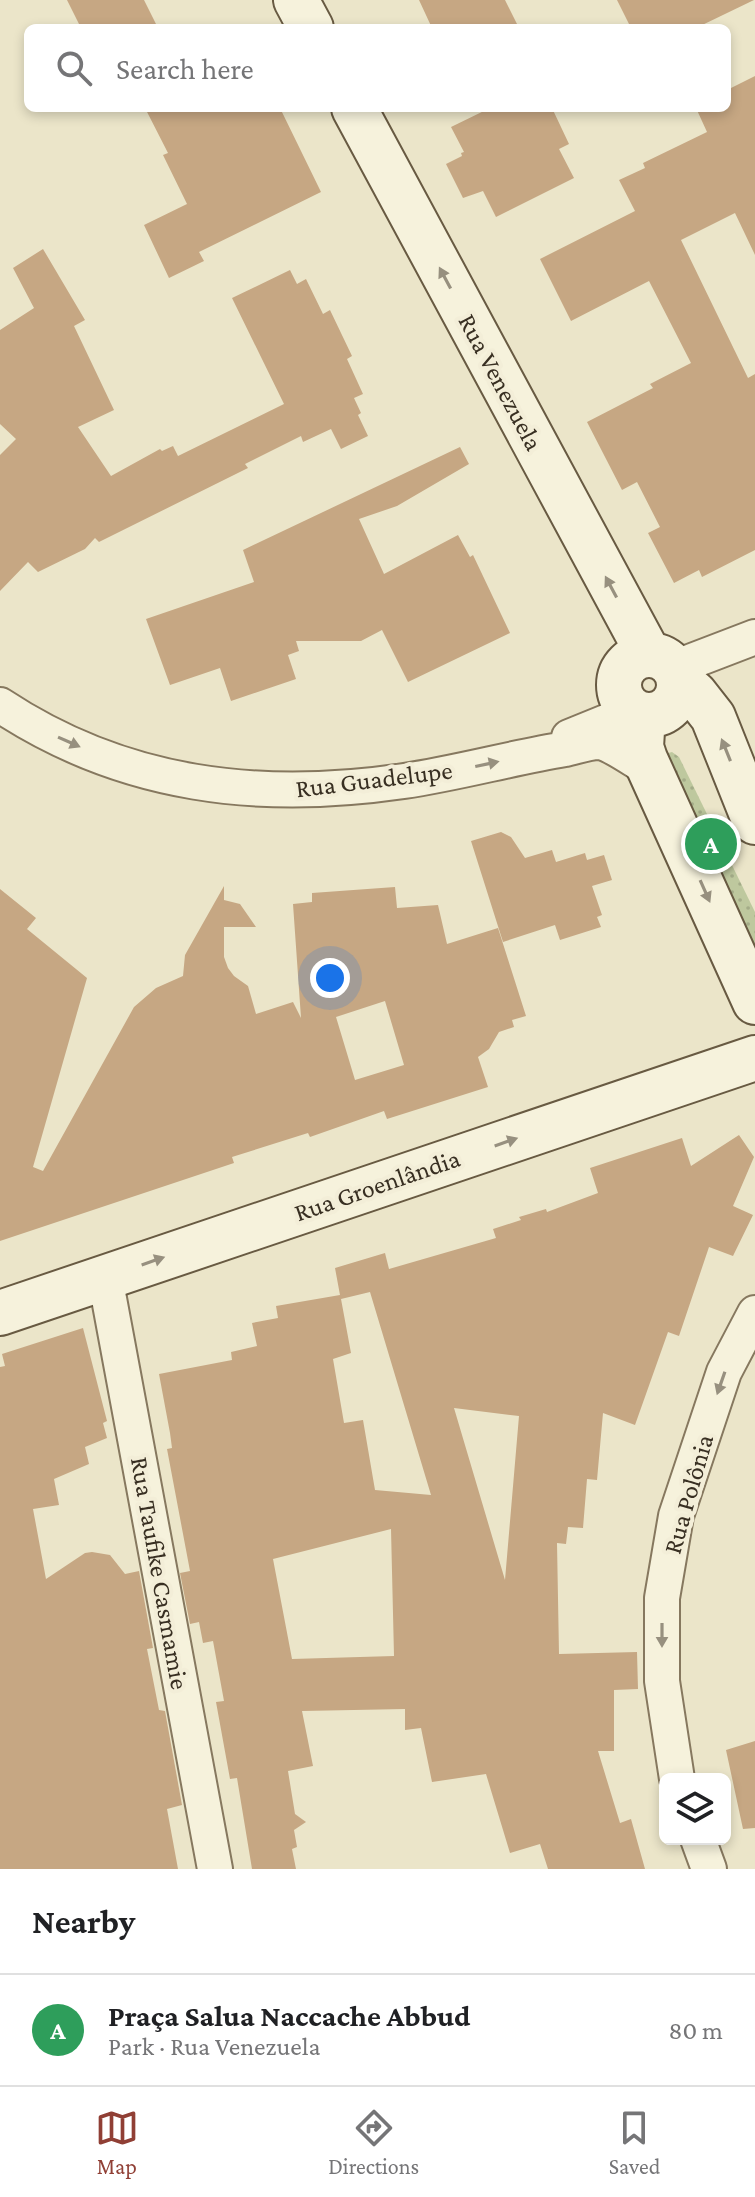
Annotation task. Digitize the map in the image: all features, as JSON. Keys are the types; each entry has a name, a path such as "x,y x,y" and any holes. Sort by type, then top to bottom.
{"street":[{"path":"296,0 309,24"},
{"name":"Rua Venezuela","path":"356,112 667,668 695,694 713,717 755,822"},
{"path":"755,637 667,668 678,692 668,709 659,714 638,713 641,747 649,769 755,1002"},
{"name":"Rua Guadelupe","path":"0,705 23,720 77,746 130,766 157,775 226,788 305,791 405,781 601,742 649,769"},
{"name":"Rua Guadelupe","path":"524,756 638,713"},
{"name":"Rua Groenlândia","path":"0,1313 755,1058"},
{"name":"Rua Taufike Casmamie","path":"105,1277 215,1869"},
{"name":"Rua Polônia","path":"676,1773 662,1681 665,1584 676,1516 724,1372 755,1313"},
{"path":"700,1845 709,1869"}],"green space":[{"path":"672,752 679,757 755,912 755,955 665,754"}],"building":[{"path":"67,0 144,0 156,24 79,24"},
{"path":"419,0 505,0 517,24 430,24"},
{"path":"617,0 754,0 704,24 629,24"},
{"path":"755,76 755,255 735,213 681,240 748,378 755,374 755,550 702,577 699,570 674,583 648,533 660,527 637,482 622,490 587,422 653,388 650,384 691,363 649,281 571,321 540,259 635,211 619,180 645,168 643,163 707,132 698,112 731,112 731,88"},
{"path":"147,112 282,112 321,192 199,252 204,261 169,278 144,225 187,204 163,155 168,153"},
{"path":"482,112 554,112 569,144 559,149 574,178 496,217 483,191 463,198 446,164 464,152 451,127"},
{"path":"43,249 85,320 74,326 114,410 78,427 111,476 160,449 173,446 178,456 284,404 232,298 290,270 297,284 306,279 323,314 330,310 352,356 347,359 363,394 354,398 368,436 341,449 331,429 303,442 301,436 245,464 248,468 99,542 95,538 85,549 38,572 28,562 0,591 0,455 16,439 0,424 0,330 34,308 13,268"},
{"path":"460,447 469,464 397,506 359,519 384,574 458,535 470,557 473,555 510,633 408,682 382,630 361,641 296,641 299,651 288,655 296,679 231,701 220,668 170,685 146,619 254,582 243,550"},
{"path":"501,832 511,837 525,858 552,850 556,862 585,853 587,860 604,855 612,880 592,886 602,915 597,917 601,927 560,940 555,925 503,942 471,841"},
{"path":"224,886 224,900 240,904 256,927 224,927 224,957 228,968 248,986 256,1014 293,1002 301,1018 293,904 312,902 312,893 395,887 397,908 438,905 447,944 498,928 526,1016 512,1020 514,1027 499,1032 489,1049 478,1057 488,1087 387,1119 384,1111 310,1137 308,1133 232,1157 234,1163 0,1241 0,889 36,918 27,929 87,978 33,1167 43,1171 134,1007 156,988 183,976 185,955","holes":["385,1001 404,1065 355,1080 336,1017"]},
{"path":"739,1135 754,1157 733,1206 753,1215 733,1256 709,1247 679,1336 668,1332 635,1425 603,1413 597,1480 587,1479 583,1528 568,1527 566,1544 557,1543 559,1654 637,1652 638,1689 614,1690 614,1751 598,1751 620,1823 631,1819 645,1869 548,1869 540,1844 510,1853 486,1774 432,1782 421,1728 405,1730 405,1709 302,1711 313,1766 288,1771 295,1814 306,1822 294,1830 297,1847 292,1849 296,1869 252,1869 237,1778 230,1779 216,1702 224,1701 213,1641 203,1643 199,1622 190,1624 180,1573 190,1571 167,1449 172,1448 159,1374 232,1360 231,1352 257,1346 252,1323 278,1318 276,1306 340,1295 335,1268 385,1253 389,1269 496,1238 493,1229 521,1220 519,1217 546,1209 547,1212 598,1193 590,1168 682,1138 691,1166","holes":["370,1292 431,1495 375,1490 363,1420 344,1423 333,1359 351,1353 341,1299","454,1408 519,1416 505,1580","391,1529 394,1656 292,1659 273,1559"]},
{"path":"83,1328 107,1421 103,1423 107,1438 85,1447 89,1464 54,1479 59,1505 33,1509 46,1579 85,1553 92,1552 110,1555 125,1574 139,1571 153,1648 147,1649 159,1710 165,1711 182,1805 167,1809 178,1869 0,1869 0,1367 5,1366 2,1354"},
{"path":"755,1741 755,1828 743,1829 726,1750"}],"place":[{"name":"Praça Salua Naccache Abbud","path":"711,844"}]}
